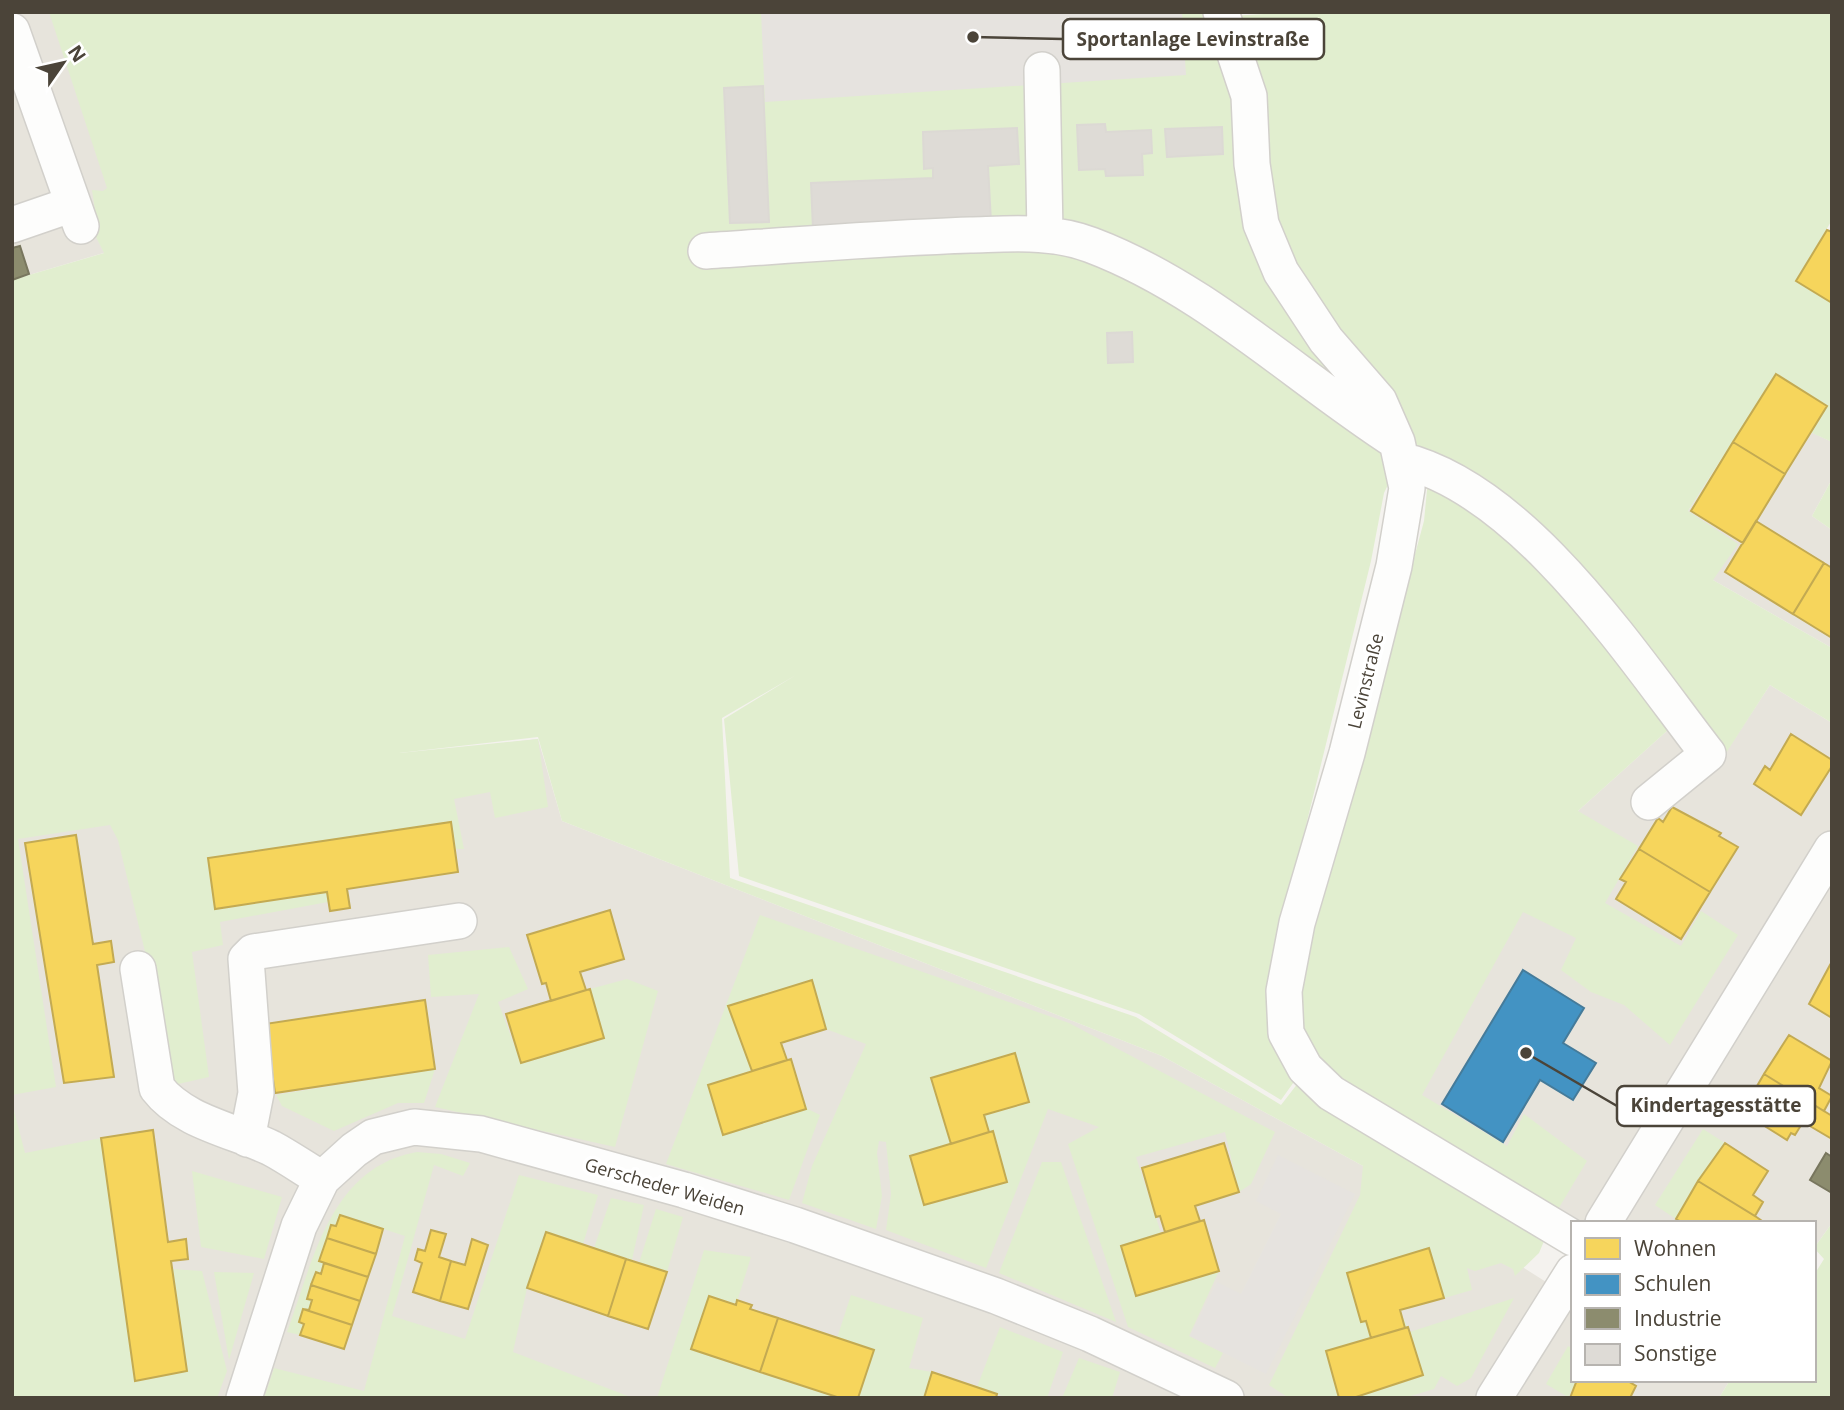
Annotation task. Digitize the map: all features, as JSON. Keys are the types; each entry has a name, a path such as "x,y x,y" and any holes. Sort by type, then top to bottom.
{"street":[{"name":"Levinstraße","path":"1221,12 1249,96 1252,164 1261,224 1281,272 1326,340 1379,401 1399,451 1407,488 1394,566 1347,753 1297,923 1284,991 1286,1033 1305,1068 1331,1093 1571,1237"},
{"path":"12,31 77,215 12,225"},
{"path":"1042,70 1045,234"},
{"path":"706,251 938,236 1045,234 1089,244 1148,271 1210,309 1399,451 1490,502 1532,538 1605,622 1708,754 1649,802"},
{"path":"1604,1221 1832,849"},
{"path":"247,1139 256,1093 246,959 253,952 459,921"},
{"path":"138,969 157,1088 168,1102 185,1113 272,1149 322,1180"},
{"name":"Gerscheder Weiden","path":"244,1398 299,1226 322,1180 354,1150 373,1138 414,1127 435,1127 481,1134 684,1190 896,1259 1090,1334 1226,1398"},
{"path":"1494,1398 1571,1275"}],"shaded area":[{"path":"12,12 63,12 127,246 12,280"},
{"path":"761,12 1182,12 1186,75 765,102"},
{"path":"1776,374 1827,406 1811,432 1832,442 1832,479 1812,516 1832,530 1832,648 1713,580 1688,511"},
{"path":"1571,600 1726,752 1770,685 1832,723 1832,1223 1816,1245 1816,1221 1571,1222 1394,1121 1578,811 1668,730"},
{"path":"538,739 562,821 1162,1056 1363,1166 1554,1287 1488,1398 79,1398 12,1103 12,814 163,782"},
{"path":"1278,1155 1355,1194 1266,1374 1190,1336 1217,1282 1241,1294 1281,1214 1256,1201"},
{"path":"1571,1285 1571,1382 1729,1382 1719,1398 1499,1398"}],"green space":[{"path":"49,12 1216,12 1246,170 1399,462 1384,493 1371,561 1281,927 1301,1072 1281,1100 1139,1014 739,876 724,719 796,675 722,718 730,878 1136,1017 1281,1105 1305,1074 1547,1234 1539,1253 1515,1276 1513,1269 1501,1263 1475,1271 1467,1268 1472,1290 1400,1311 1410,1332 1514,1298 1471,1378 1457,1386 1441,1376 1434,1389 1404,1398 1289,1398 1269,1385 1360,1195 1363,1166 1162,1056 562,821 538,737 399,753 538,739 548,807 495,818 490,792 454,799 464,849 455,849 450,822 208,858 216,909 327,892 328,902 220,922 223,945 192,952 209,1077 165,1087 148,964 118,840 110,825 18,839 56,1087 12,1095 12,280 104,253 96,237 92,190 103,191 107,188"},
{"path":"1295,12 1832,12 1832,220 1796,281 1832,303 1832,442 1810,432 1826,406 1776,374 1688,511 1738,544 1713,580 1832,648 1832,723 1770,685 1726,753 1584,579 1426,462 1285,269 1231,16"},
{"path":"1832,479 1832,530 1812,516"},
{"path":"1428,480 1467,500 1571,600 1668,730 1578,811 1638,846 1605,903 1681,946 1701,911 1738,935 1670,1045 1624,1005 1591,992 1561,970 1576,938 1523,912 1422,1095 1507,1146 1524,1114 1587,1161 1557,1211 1390,1112 1322,1066 1305,1034 1299,1010 1299,983 1424,521"},
{"path":"760,915 1069,1023 1275,1132 1251,1184 1239,1192 1225,1132 1136,1157 1161,1233 1121,1246 1136,1296 1219,1271 1189,1336 1223,1353 1215,1368 1128,1327 1068,1144 1099,1127 1048,1109 986,1268 886,1230 891,1194 886,1142 879,1141 877,1153 882,1196 876,1229 802,1203 812,1166 866,1044 826,1029 781,1043 808,1109 820,1115 789,1200 666,1164"},
{"path":"509,947 528,989 498,1002 521,1063 603,1038 590,989 627,979 658,991 615,1147 435,1107 479,994 431,997 428,955"},
{"path":"435,1069 424,1103 398,1103 334,1131 282,1106 276,1095"},
{"path":"12,1103 25,1153 101,1138 135,1380 187,1371 172,1269 202,1271 227,1371 217,1398 12,1398"},
{"path":"1703,1129 1725,1143 1676,1219 1655,1205"},
{"path":"417,1152 441,1154 470,1163 463,1176 434,1165 392,1316 465,1339 519,1175 598,1195 583,1244 545,1233 527,1288 513,1352 633,1398 264,1398 274,1368 364,1391 405,1236 340,1215 300,1335 287,1332 317,1248 344,1197 364,1177 388,1161"},
{"path":"1042,1162 1061,1162 1116,1322 999,1273"},
{"path":"192,1171 282,1197 264,1259 201,1247"},
{"path":"611,1198 644,1205 632,1260 594,1248"},
{"path":"656,1209 683,1217 667,1272 639,1263"},
{"path":"1832,1223 1832,1398 1719,1398 1729,1382 1816,1382 1816,1272 1824,1259 1816,1250 1816,1245"},
{"path":"704,1250 751,1257 736,1305 709,1296 697,1351 840,1398 657,1398"},
{"path":"214,1272 254,1273 229,1360"},
{"path":"851,1295 923,1318 909,1368 932,1372 924,1398 858,1398 874,1350 837,1338"},
{"path":"1000,1327 1063,1352 1047,1398 1008,1398 977,1387"},
{"path":"1568,1346 1571,1348 1571,1382 1577,1382 1568,1397 1546,1384"},
{"path":"1079,1358 1120,1372 1112,1398 1062,1398"}],"building: Wohnen":[{"path":"1827,230 1832,232 1832,303 1796,281"},
{"path":"1776,374 1827,406 1785,474 1733,442"},
{"path":"1733,442 1785,474 1743,543 1691,511"},
{"path":"1756,521 1824,563 1793,614 1725,572"},
{"path":"1824,563 1832,568 1832,638 1793,614"},
{"path":"1791,734 1832,760 1832,766 1801,815 1754,784 1765,766 1770,770"},
{"path":"1672,807 1721,833 1719,836 1738,847 1710,892 1639,849 1658,818 1663,822"},
{"path":"451,822 458,872 347,889 350,908 330,911 327,892 215,909 208,858"},
{"path":"76,835 93,944 111,941 114,962 97,965 114,1077 64,1083 25,843"},
{"path":"1639,849 1710,892 1681,939 1616,899 1626,882 1620,879"},
{"path":"610,910 624,959 580,972 586,990 551,1001 546,983 542,984 527,935"},
{"path":"1830,965 1832,967 1832,1018 1809,1004"},
{"path":"812,980 826,1029 781,1043 787,1060 752,1071 728,1006"},
{"path":"590,989 604,1038 521,1063 506,1014"},
{"path":"425,1000 435,1069 275,1093 265,1024"},
{"path":"1789,1035 1832,1061 1819,1088 1832,1096 1824,1111 1764,1074"},
{"path":"1015,1053 1029,1102 984,1115 989,1132 951,1144 931,1078"},
{"path":"791,1059 806,1109 723,1135 708,1085"},
{"path":"1764,1074 1832,1116 1832,1139 1803,1122 1795,1135 1791,1133 1787,1140 1742,1112"},
{"path":"153,1130 168,1242 186,1239 188,1259 171,1261 187,1371 135,1381 101,1138"},
{"path":"993,1131 1007,1182 924,1205 910,1156"},
{"path":"1224,1143 1239,1192 1195,1206 1200,1221 1165,1232 1160,1216 1156,1217 1142,1168"},
{"path":"1725,1143 1768,1171 1753,1195 1763,1202 1755,1216 1698,1181"},
{"path":"1698,1181 1762,1221 1680,1221 1676,1219"},
{"path":"340,1215 383,1229 376,1254 327,1238 331,1225 336,1226"},
{"path":"1204,1220 1219,1271 1136,1296 1121,1246"},
{"path":"431,1230 446,1234 439,1257 451,1261 440,1301 413,1292 422,1263 415,1260 418,1249 425,1251"},
{"path":"546,1232 626,1259 608,1316 527,1288"},
{"path":"327,1238 376,1254 368,1277 319,1261"},
{"path":"472,1239 488,1245 468,1309 440,1301 451,1261 465,1265"},
{"path":"1429,1248 1444,1298 1400,1310 1405,1328 1371,1338 1366,1321 1361,1322 1347,1273"},
{"path":"626,1259 667,1272 648,1329 608,1316"},
{"path":"324,1263 368,1277 360,1301 311,1285 316,1272 321,1274"},
{"path":"311,1285 360,1301 352,1325 303,1309 309,1310 312,1300 307,1299"},
{"path":"709,1296 736,1305 737,1300 752,1305 750,1309 778,1318 760,1372 691,1349"},
{"path":"303,1309 352,1325 344,1349 300,1335 304,1324 299,1322"},
{"path":"778,1318 874,1350 858,1398 840,1398 760,1372"},
{"path":"1408,1327 1423,1375 1353,1398 1339,1398 1326,1351"},
{"path":"932,1372 997,1394 996,1398 924,1398"},
{"path":"1576,1382 1629,1382 1636,1386 1630,1398 1570,1398"}],"building: Schulen":[{"path":"1523,970 1584,1008 1563,1043 1596,1063 1573,1100 1540,1080 1503,1142 1442,1104"}],"building: Industrie":[{"path":"20,246 29,274 12,280 12,248"},
{"path":"1826,1153 1832,1157 1832,1193 1810,1180"}],"building: Sonstige":[{"path":"763,86 769,222 730,223 724,88"},
{"path":"1105,124 1106,132 1151,130 1152,153 1142,154 1143,175 1106,176 1105,169 1079,170 1077,125"},
{"path":"1222,127 1223,154 1167,157 1165,129"},
{"path":"1017,128 1019,164 988,166 991,222 813,229 811,183 933,178 933,168 924,169 923,132"},
{"path":"1132,332 1133,362 1108,363 1107,333"}],"place":[{"name":"Sportanlage Levinstraße","path":"973,37"},
{"name":"Kindertagesstätte","path":"1526,1053"}]}
